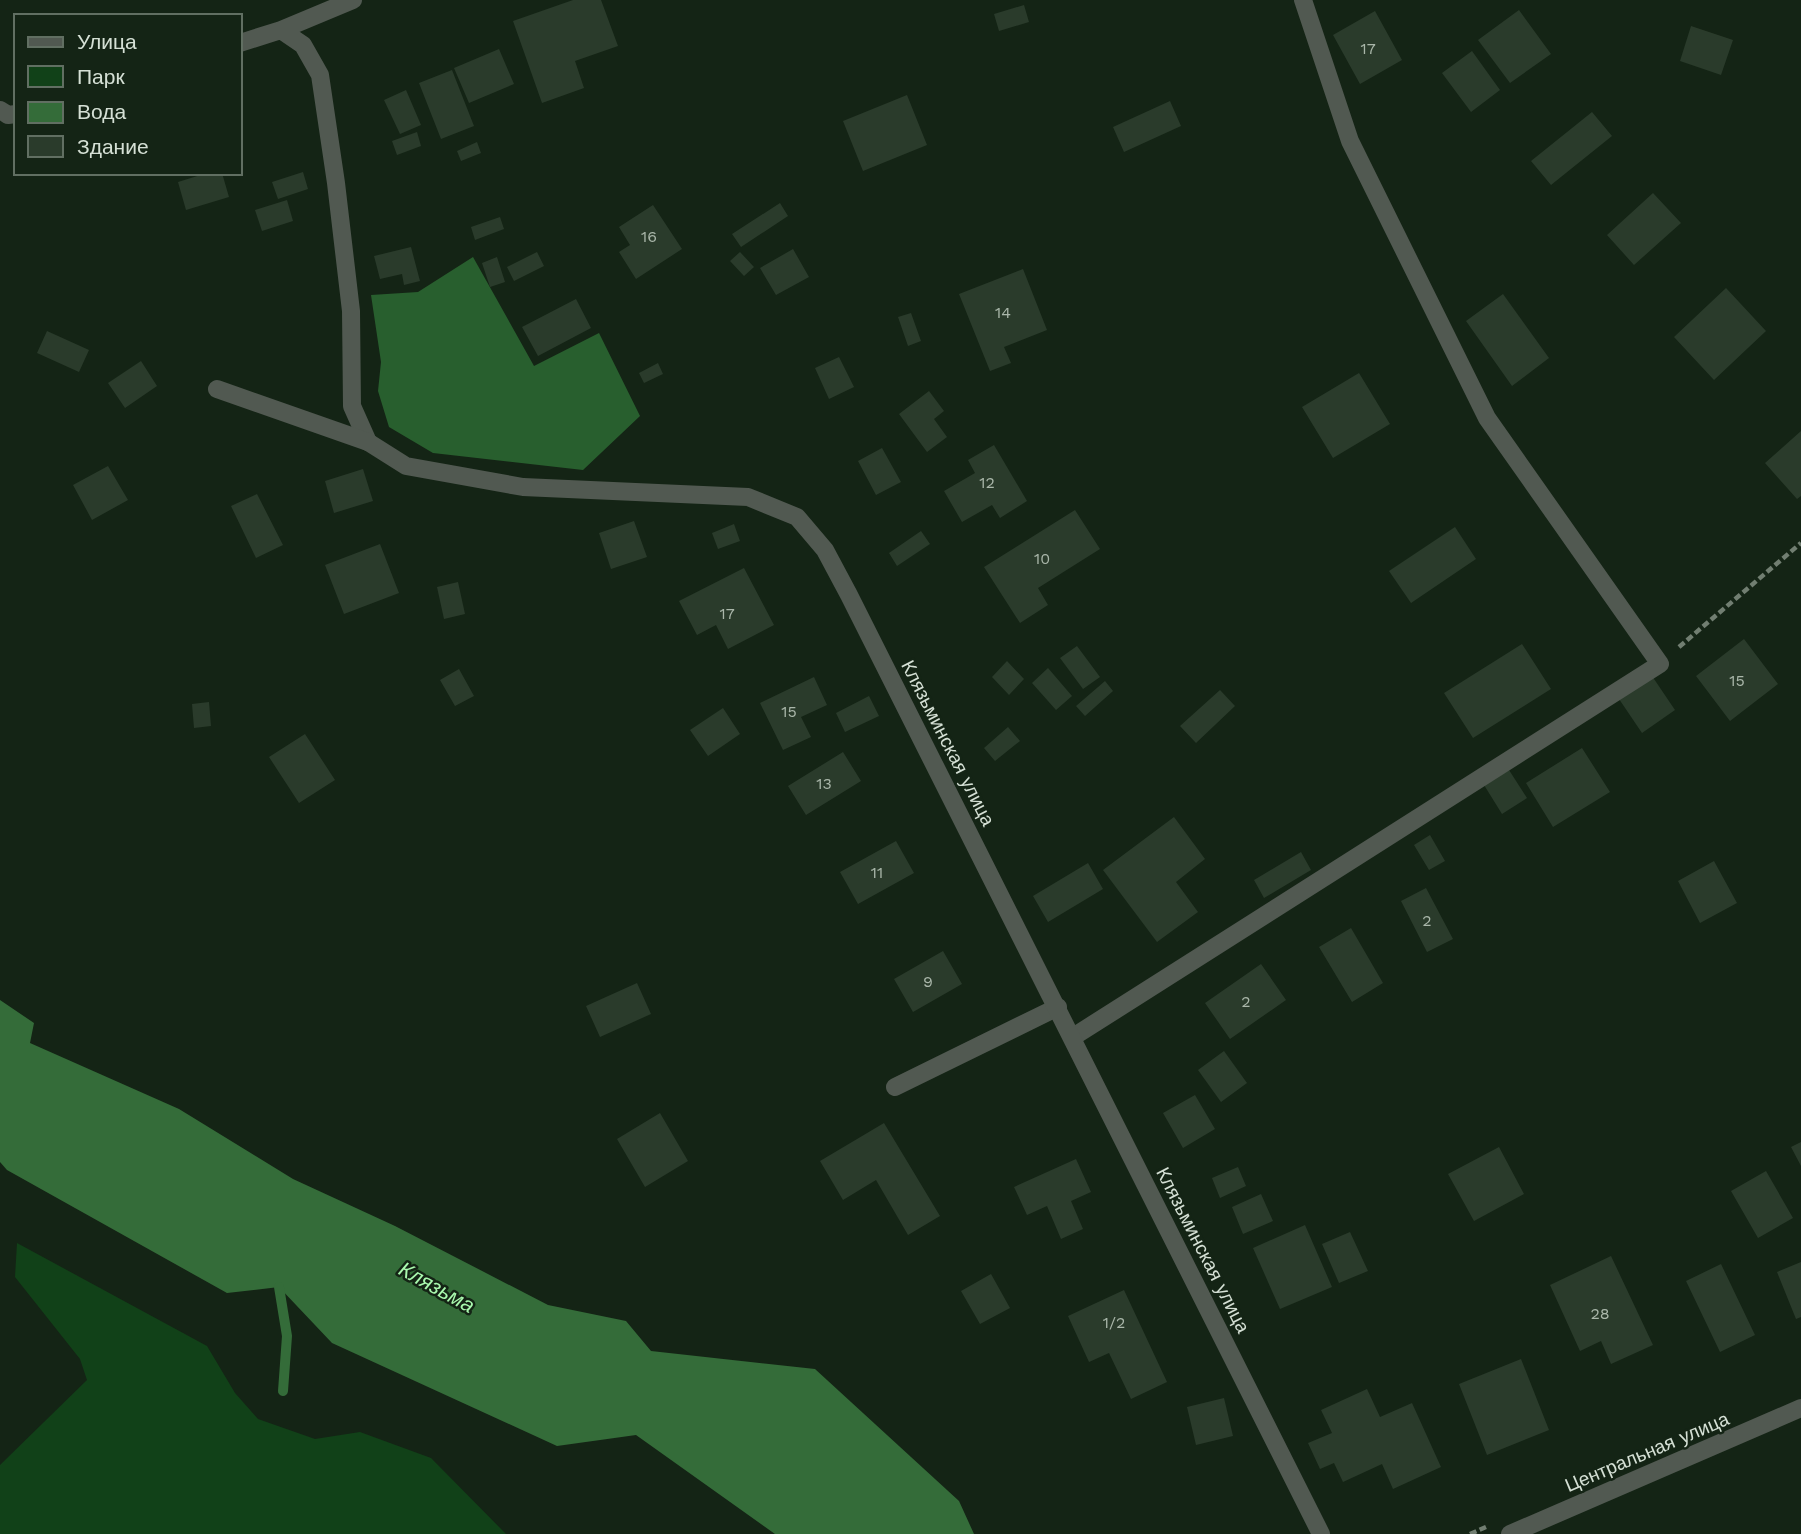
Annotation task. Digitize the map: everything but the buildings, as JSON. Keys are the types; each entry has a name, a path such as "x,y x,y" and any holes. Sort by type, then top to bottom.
{"street":[{"path":"242,42 281,30 353,0"},
{"path":"1073,1037 1660,664 1487,418 1350,141 1303,0"},
{"path":"281,30 303,45 320,75 351,311 352,406 368,442"},
{"name":"Клязьминская улица","path":"216,388 368,442 406,466 510,485 748,496 797,517 824,550 849,595 1321,1534"},
{"path":"895,1087 1058,1007"},
{"name":"Центральная улица","path":"1510,1534 1801,1408"}],"path":[{"path":"1660,664 1801,543"}],"green space":[{"path":"17,1243 207,1346 235,1393 258,1419 315,1439 360,1432 431,1458 506,1534 0,1534 0,1465 87,1380 80,1359 15,1277"}],"shaded area":[{"path":"473,257 534,366 599,333 640,416 583,470 433,453 389,427 378,391 381,362 371,295 418,292"}],"water":[{"name":"Клязьма","path":"0,1000 34,1023 30,1043 179,1109 293,1179 395,1226 548,1305 626,1321 651,1351 815,1369 959,1501 974,1534 775,1534 636,1435 557,1446 332,1343 279,1287 227,1293 7,1170 0,1162"}],"waterway":[{"path":"279,1287 287,1336 283,1391"}]}
